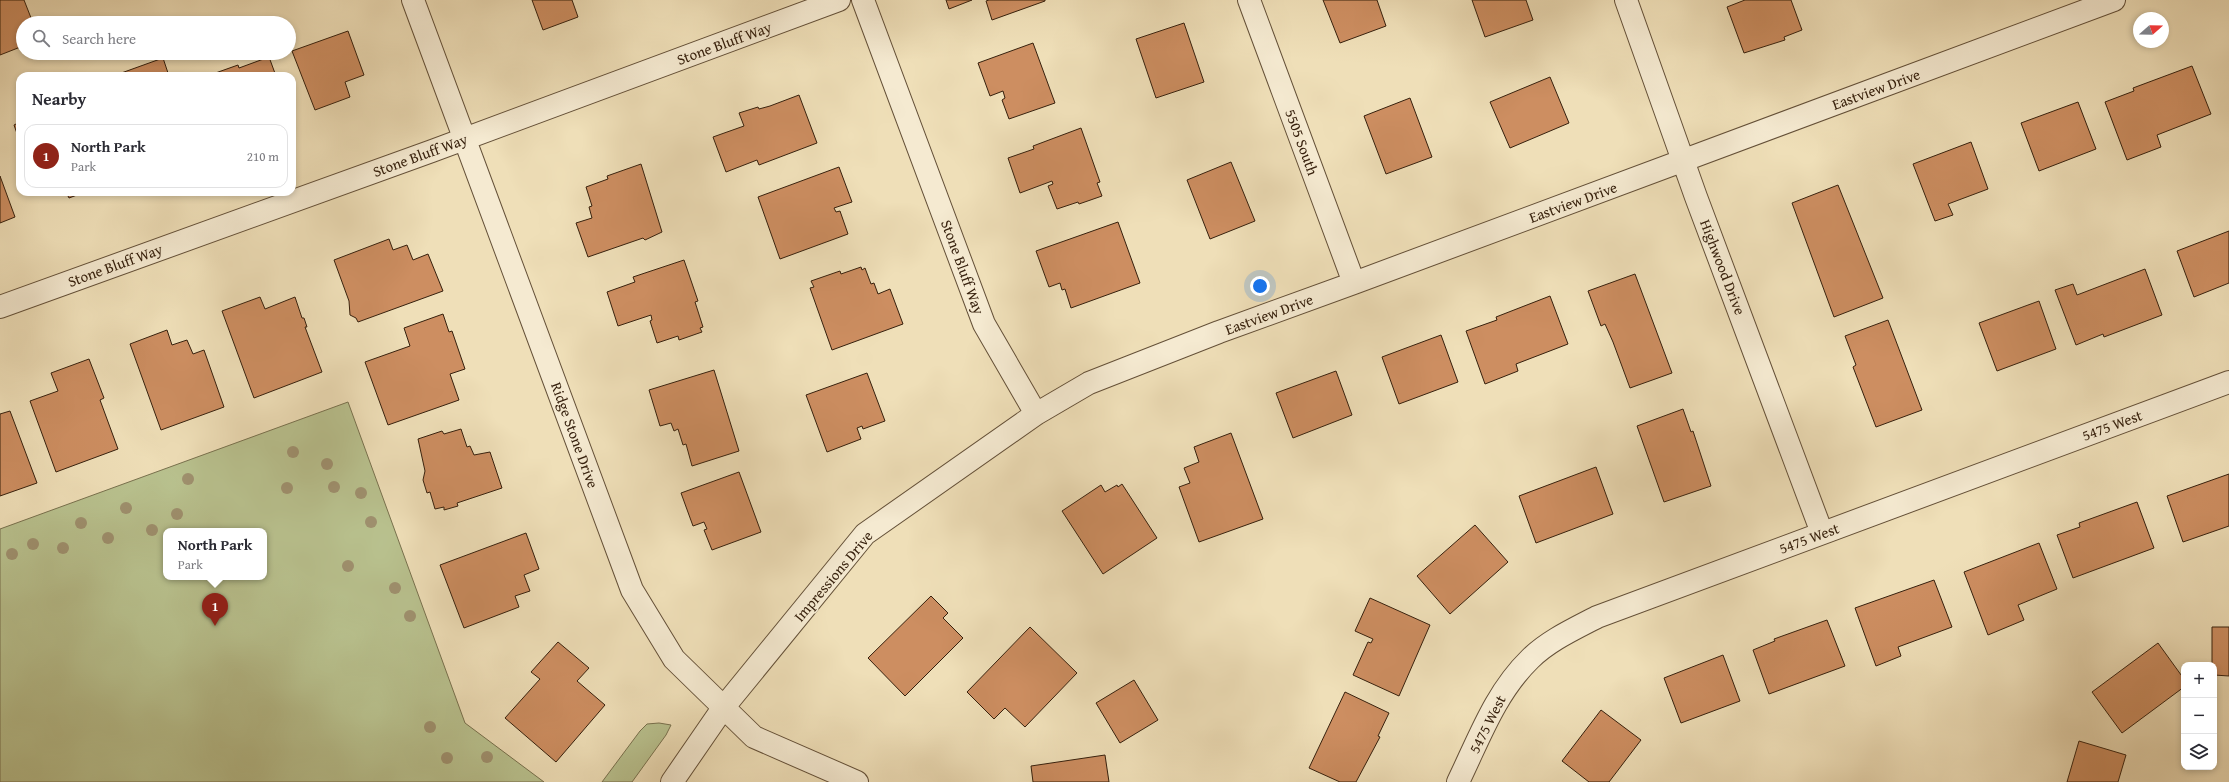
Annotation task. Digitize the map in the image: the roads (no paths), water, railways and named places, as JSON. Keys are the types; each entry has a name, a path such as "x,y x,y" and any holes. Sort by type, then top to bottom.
{"street":[{"name":"Ridge Stone Drive","path":"413,0 632,590 674,659 754,737 857,782"},
{"name":"Stone Bluff Way","path":"0,307 839,0"},
{"name":"Stone Bluff Way","path":"863,0 984,324 1036,414"},
{"name":"5505 South","path":"1249,0 1354,284"},
{"name":"Highwood Drive","path":"1626,0 1822,533"},
{"name":"Eastview Drive","path":"1036,414 1089,383 1219,332 1354,284 2102,2"},
{"name":"5475 West","path":"1458,782 1500,695 1530,658 1565,634 1597,617 2229,382"},
{"name":"Impressions Drive","path":"672,782 723,708 865,534 1036,414"}],"place":[{"name":"North Park","path":"215,626"}]}
